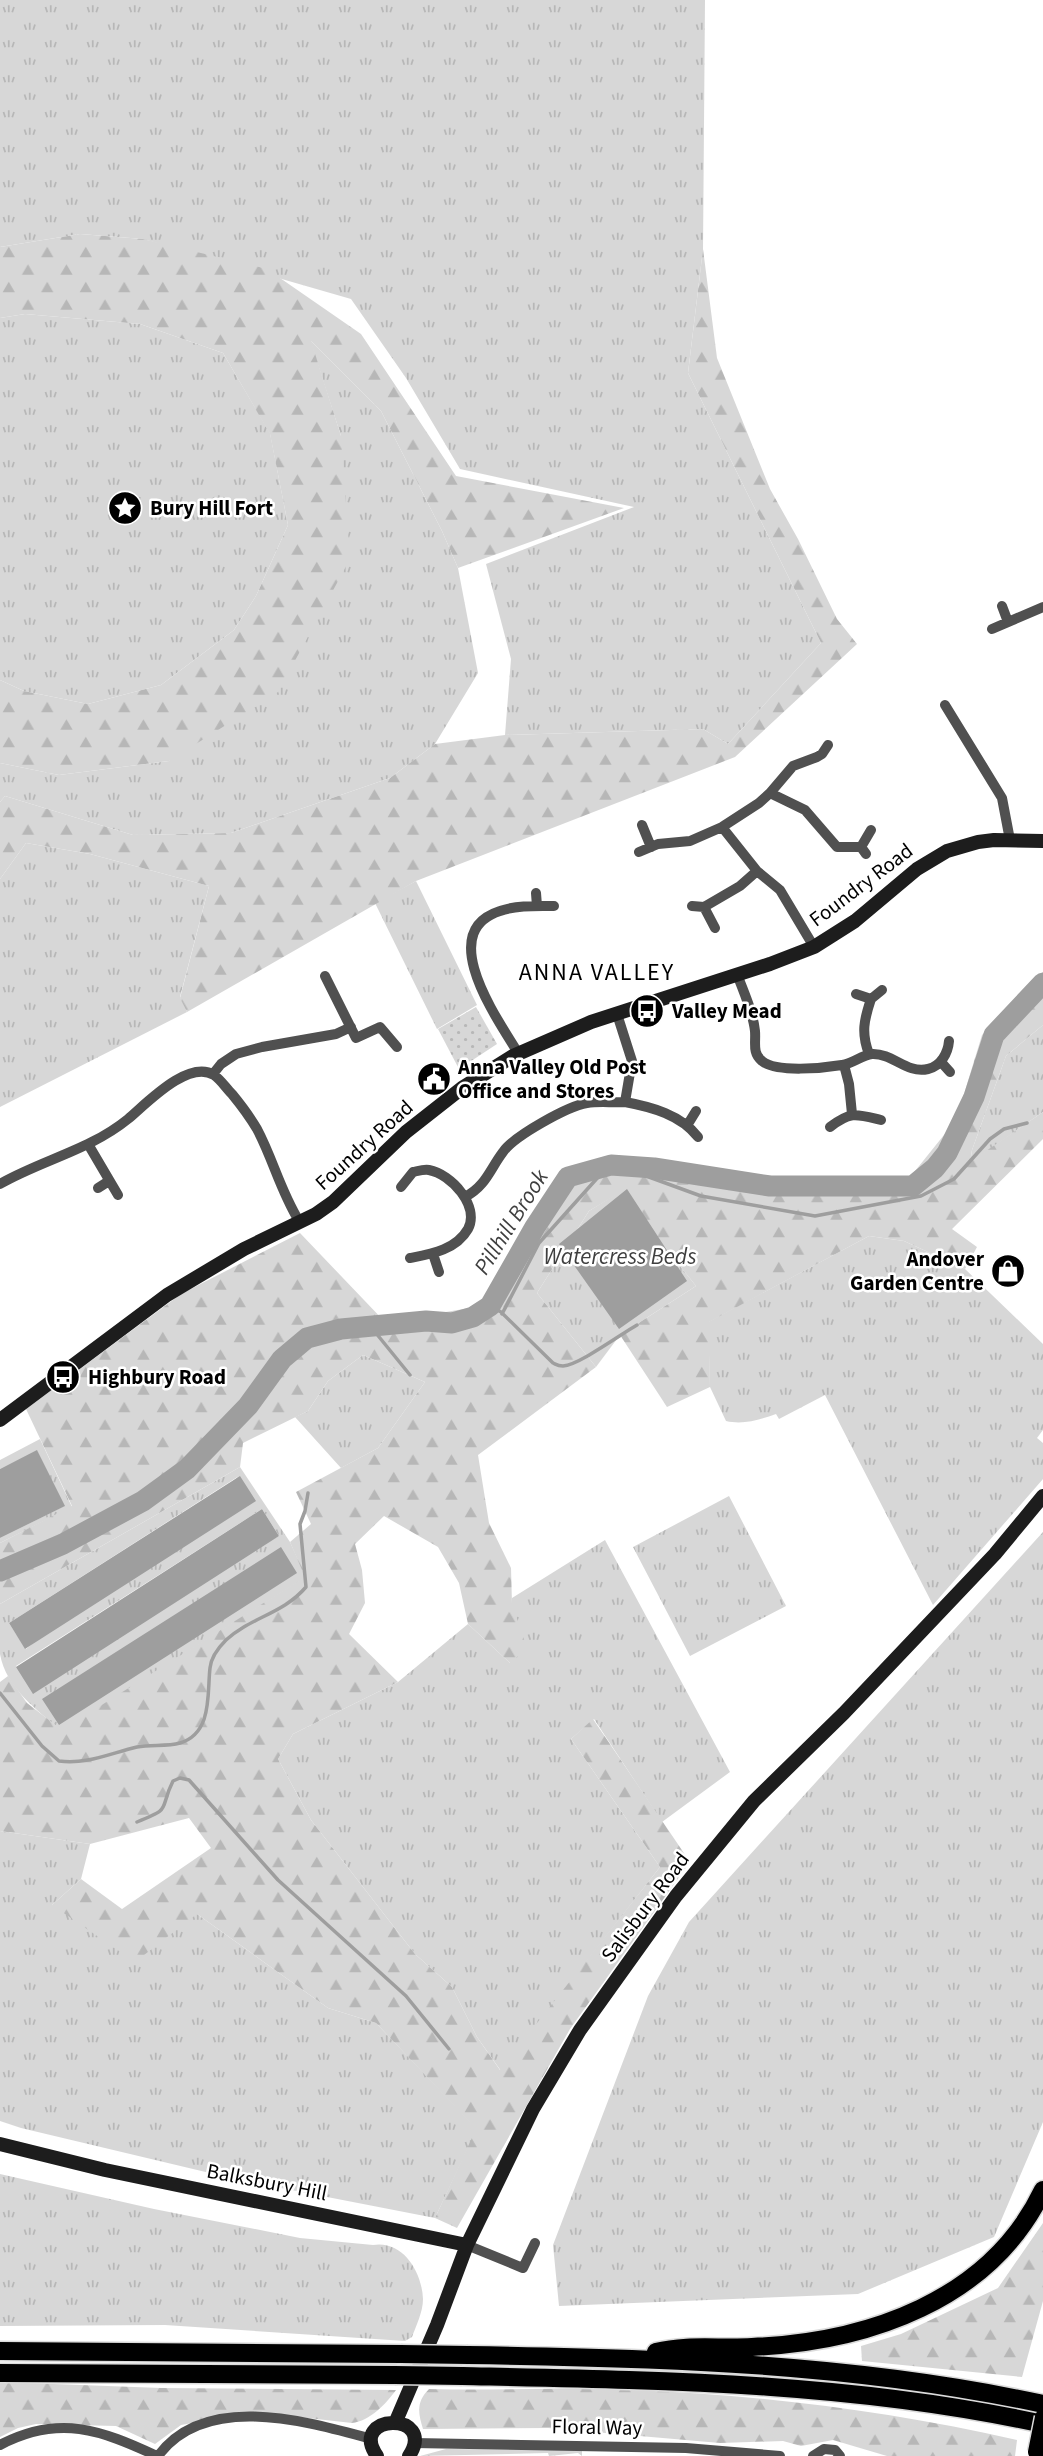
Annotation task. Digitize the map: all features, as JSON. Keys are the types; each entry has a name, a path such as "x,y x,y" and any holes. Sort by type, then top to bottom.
{"highway":[{"path":"632,2358 672,2348 752,2347 829,2339 898,2320 930,2306 977,2273 1019,2229 1043,2190"},
{"path":"0,2351 468,2355 632,2358 753,2364 843,2371 928,2382 1043,2404"},
{"path":"0,2373 395,2375 746,2384 881,2397 974,2410 1043,2424"},
{"path":"974,2410 1005,2427 1037,2450"}],"main road":[{"path":"1037,2450 1043,2417"}],"street":[{"path":"1002,606 1008,622"},
{"path":"992,629 1043,607"},
{"path":"945,705 1002,798 1010,841"},
{"path":"639,852 659,844 690,841 722,827 771,793 787,770 822,754 828,745"},
{"path":"771,793 805,810 837,847 863,851 871,830"},
{"path":"642,825 651,847"},
{"path":"722,827 757,871 779,890 814,947"},
{"name":"Foundry Road","path":"0,1420 167,1295 244,1249 333,1202 393,1144 462,1088 518,1054 572,1030 814,947 855,922 929,860 947,851 978,842 1043,841"},
{"path":"692,906 704,907 740,886 757,871"},
{"path":"536,893 537,906"},
{"path":"518,1054 482,988 471,952 471,938 477,925 489,915 511,908 554,906"},
{"path":"704,907 715,928"},
{"path":"737,974 752,1017 754,1045 760,1059 772,1067 785,1069 844,1065 869,1054 888,1057 914,1070 927,1069 941,1062 948,1050 949,1041"},
{"path":"326,976 356,1038 380,1027 397,1047"},
{"path":"869,1054 862,1034 863,1020 871,999 882,990"},
{"path":"856,994 871,999"},
{"path":"617,1014 632,1061 625,1102"},
{"path":"213,1074 221,1064 236,1054 262,1046 336,1034 351,1027"},
{"path":"941,1062 950,1072"},
{"path":"844,1065 852,1114"},
{"path":"0,1184 88,1144 126,1121 173,1083 202,1071 213,1074 239,1103 257,1130 284,1194 299,1221"},
{"path":"465,1197 485,1182 509,1145 564,1111 586,1103 625,1102 669,1115 688,1124 698,1137"},
{"path":"688,1124 696,1111"},
{"path":"830,1127 852,1114 881,1119"},
{"path":"88,1144 118,1195"},
{"path":"410,1162 419,1171"},
{"path":"401,1187 408,1175 419,1171 433,1171 451,1182 465,1197 470,1215 467,1230 448,1248 410,1258"},
{"path":"97,1188 109,1181"},
{"path":"433,1254 439,1272"},
{"name":"Salisbury Road","path":"396,2421 437,2325 467,2245 533,2109 580,2030 676,1896 754,1801 844,1713 995,1554 1043,1496"},
{"name":"Balksbury Hill","path":"0,2144 105,2170 467,2245 523,2269 535,2243"},
{"path":"0,2445 37,2430 81,2428 96,2430 157,2456 166,2444 191,2428 242,2416 286,2418 372,2439"},
{"path":"377,2456 372,2439 378,2428 389,2421 402,2423 411,2431 411,2450"},
{"path":"813,2456 824,2449 835,2451 840,2456"},
{"name":"Floral Way","path":"411,2450 686,2452 780,2456"}],"green space":[{"path":"0,0 705,0 703,249 688,373 821,643 728,744 703,729 505,735 511,659 486,564 634,507 460,469 406,378 351,299 143,239 80,234 0,247"},
{"path":"80,234 143,239 267,269 361,334 456,476 624,508 458,568 381,411 311,341 341,436 350,559 278,692 169,761 59,775 0,763 0,680 24,691 88,704 161,685 234,630 256,596 288,525 270,434 223,353 140,324 25,314 0,318 0,247"},
{"path":"703,249 717,358 770,489 837,619 857,644 735,757 416,881 187,1012 180,998 209,886 90,854 26,843 0,879 0,802 5,796 133,835 231,833 390,778 435,744 505,735 703,729 728,744 821,643 688,373"},
{"path":"25,314 140,324 223,353 270,433 288,525 256,596 234,630 161,685 88,704 24,691 0,680 0,318"},
{"path":"310,340 381,411 458,568 478,673 435,744 390,778 231,833 133,835 5,796 0,802 0,763 59,775 169,761 341,436"},
{"path":"26,843 90,854 209,886 180,997 187,1012 0,1107 0,879"},
{"path":"416,881 477,1005 437,1029 375,903"},
{"path":"1043,972 1043,1025 1006,1056 970,1162 1043,1112 1043,1139 952,1229 977,1247 965,1269 904,1241 869,1236 709,1322 710,1387 667,1407 620,1335 696,1286 621,1192 589,1211 537,1293 596,1367 478,1455 489,1523 511,1568 512,1604 527,1648 510,1663 468,1624 459,1583 438,1547 384,1516 355,1544 362,1570 365,1603 349,1634 398,1682 293,1734 278,1759 311,1820 415,1954 452,1987 477,2037 500,2070 660,1867 571,1739 593,1719 690,1862 570,2029 457,2228 435,2218 476,2129 376,2023 328,2008 197,1914 135,1962 52,1905 81,1879 122,1909 211,1848 189,1818 90,1844 0,1831 0,1682 8,1676 27,1703 62,1730 305,1577 290,1542 311,1524 296,1492 378,1448 425,1382 363,1355 328,1381 308,1411 243,1443 240,1467 0,1604 0,1543 72,1506 26,1409 181,1294 300,1233 385,1322 482,1306 566,1176 611,1165 767,1179 911,1176 956,1120 982,1035"},
{"path":"476,1007 497,1044 459,1069 438,1029"},
{"path":"1043,1025 1043,1112 970,1163 972,1150 1006,1056"},
{"name":"Watercress Beds","path":"621,1191 696,1286 620,1335 596,1367 537,1293 589,1211"},
{"path":"869,1236 904,1241 965,1269 1043,1344 1043,1430 1037,1438 1043,1443 1043,1479 933,1605 825,1395 779,1419 776,1414 751,1421 732,1422 726,1421 710,1387 708,1322"},
{"path":"363,1355 425,1382 378,1448 341,1468 295,1417 308,1411 328,1381"},
{"path":"40,1439 72,1507 0,1543 0,1538 64,1506 37,1451 0,1469 0,1460"},
{"path":"240,1467 290,1542 306,1577 62,1731 24,1697 3,1666 0,1654 0,1604","holes":["239,1476 26,1649 25,1648 9,1623","262,1509 279,1536 16,1667 16,1666"]},
{"path":"729,1496 786,1606 690,1656 633,1547"},
{"path":"1043,1532 1043,2122 994,2237 858,2294 559,2306 553,2245 648,1996 689,1922"},
{"path":"605,1540 730,1772 662,1822 594,1719 571,1739 660,1867 501,2071 477,2037 452,1987 415,1954 311,1820 278,1759 293,1734 398,1682 468,1624 510,1663 512,1598"},
{"path":"0,1831 90,1844 81,1879 52,1905 197,1914 328,2008 376,2023 477,2129 435,2218 235,2179 0,2121"},
{"path":"0,2174 300,2238 393,2248 409,2260 419,2278 423,2299 419,2319 412,2337 405,2341 165,2325 0,2326"},
{"path":"1043,2223 1043,2301 1022,2377 862,2361 861,2346 901,2334 998,2288"},
{"path":"0,2382 161,2388 396,2390 377,2411 359,2422 254,2412 181,2425 155,2444 116,2426 36,2424 18,2428 0,2437"},
{"path":"429,2389 607,2389 777,2400 922,2421 1017,2440 1015,2456 887,2456 833,2440 801,2446 783,2441 720,2443 548,2428 423,2429 419,2408"},
{"path":"446,2449 580,2450 582,2456 578,2453 549,2456 548,2453 420,2456"}],"water":[{"name":"Watercress Beds","path":"627,1189 687,1281 619,1329 559,1244"},
{"path":"37,1450 65,1506 0,1538 0,1469"},
{"path":"240,1476 256,1501 25,1649 9,1623"},
{"path":"262,1509 279,1536 33,1694 16,1667"},
{"path":"281,1547 297,1573 59,1725 42,1699"}],"waterway":[{"name":"Pillhill Brook","path":"0,1571 63,1544 143,1501 187,1469 248,1406 282,1359 307,1338 341,1329 426,1321 452,1323 473,1317 490,1306 535,1227 568,1177 611,1165 654,1168 770,1186 913,1186 935,1168 947,1153 974,1097 994,1035 1043,983"},
{"path":"502,1314 539,1243 600,1175 611,1170 627,1169 701,1196 815,1216 921,1196 954,1179 990,1139 1004,1129 1027,1123"},
{"path":"490,1306 501,1312 553,1363 560,1366 579,1360 637,1325"},
{"path":"371,1327 410,1375"},
{"path":"0,1693 42,1746 59,1761 89,1760 137,1747 175,1744 191,1738 203,1721 211,1664 220,1646 236,1632 277,1610 306,1587 300,1524 308,1493"},
{"path":"137,1822 161,1810 173,1781 180,1778 189,1780 278,1880 406,1996 449,2049"}],"place":[{"name":"Bury Hill Fort","path":"125,508"},
{"name":"Valley Mead","path":"647,1011"},
{"name":"Anna Valley Old Post Office and Stores","path":"434,1079"},
{"name":"Andover Garden Centre","path":"1008,1271"},
{"name":"Highbury Road","path":"63,1377"}],"district":[{"name":"ANNA VALLEY","path":"597,972"}]}
